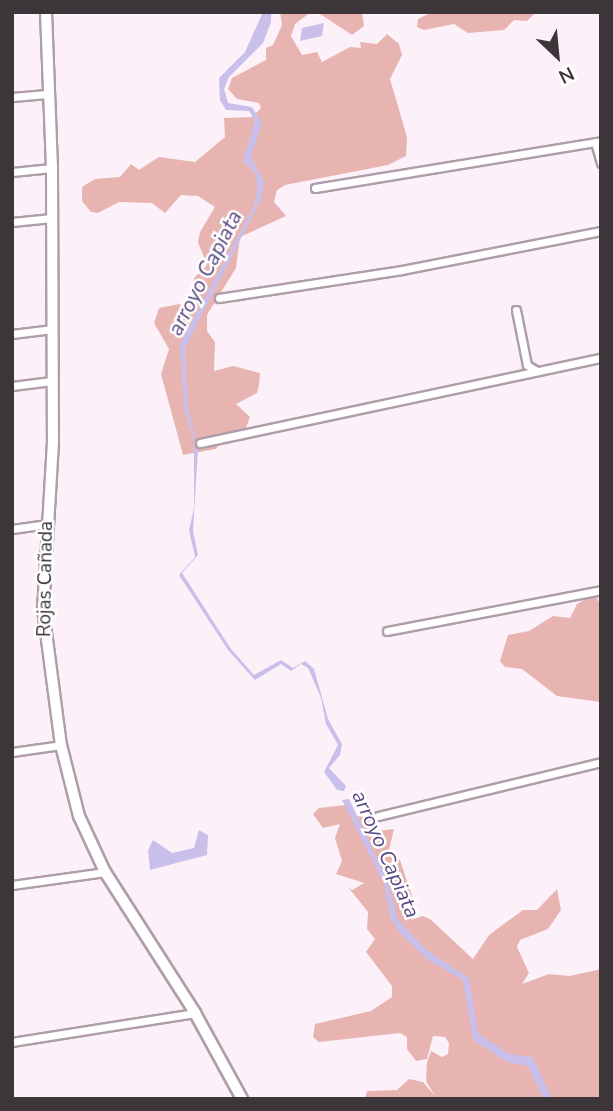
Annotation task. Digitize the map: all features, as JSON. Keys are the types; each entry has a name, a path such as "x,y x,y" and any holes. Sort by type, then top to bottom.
{"main road":[{"name":"Rojas Cañada","path":"47,12 52,168 52,381 46,524 45,644 61,746 79,817 105,872 195,1013 242,1099"}],"street":[{"path":"12,97 50,94"},
{"path":"315,188 598,142 601,163"},
{"path":"12,172 52,168"},
{"path":"12,222 52,218"},
{"path":"219,298 402,270 601,231"},
{"path":"516,310 527,365 537,372"},
{"path":"12,334 51,329"},
{"path":"200,443 601,358"},
{"path":"12,386 52,381"},
{"path":"12,529 46,524"},
{"path":"387,631 601,590"},
{"path":"12,752 61,746"},
{"path":"379,816 601,762"},
{"path":"12,885 105,872"},
{"path":"12,1042 195,1013"}],"shaded area":[{"path":"263,12 271,12 271,22 263,43 229,77 224,89 228,103 252,107 262,123 251,157 264,182 261,199 185,348 188,409 198,449 193,531 198,555 182,573 231,649 254,675 281,660 293,668 305,661 314,669 328,719 342,744 340,755 329,768 346,786 344,791 337,790 324,772 338,745 326,724 321,698 308,668 301,664 291,671 281,664 255,680 228,650 179,575 195,557 189,530 194,508 194,441 184,408 180,344 254,206 257,190 256,174 243,161 255,120 249,111 226,110 220,100 219,78 245,52"},
{"path":"280,12 311,12 295,24 291,36 302,55 317,52 322,62 350,47 361,48 360,42 377,44 387,34 399,44 402,55 390,79 407,137 406,156 388,165 285,185 277,190 274,202 286,216 240,237 236,268 207,315 207,331 215,342 214,371 233,366 260,373 257,393 236,404 250,417 243,436 221,441 216,449 183,455 161,374 169,349 154,323 159,308 179,304 188,308 196,298 194,278 207,265 198,242 200,232 215,207 198,196 181,195 165,213 152,203 119,202 98,213 91,212 82,201 82,187 95,179 120,177 131,164 139,170 159,157 195,162 225,137 224,118 252,117 261,108 259,103 237,99 228,89 232,78 266,60 266,48 273,45 282,25"},
{"path":"317,12 362,12 364,26 352,35"},
{"path":"432,12 536,12 527,21 514,20 504,30 468,33 454,24 424,30 417,27 418,19"},
{"path":"324,23 322,36 300,41 302,28"},
{"path":"588,598 597,598 601,607 601,702 557,696 522,669 505,667 500,661 508,635 529,631 553,616 570,618 577,604"},
{"path":"349,799 388,882 398,920 427,950 469,978 478,1033 509,1054 533,1057 552,1099 544,1099 528,1066 507,1062 473,1040 463,980 428,960 399,932 390,918 384,884 342,800"},
{"path":"346,805 350,815 371,818 378,831 394,829 389,850 400,860 411,893 416,915 411,920 423,916 430,919 473,959 489,935 523,910 537,910 557,889 561,910 548,929 520,940 517,947 529,973 522,984 549,974 570,976 601,969 601,1099 365,1099 367,1091 397,1090 409,1079 423,1082 435,1096 426,1081 427,1062 431,1051 442,1057 448,1054 449,1043 445,1037 433,1036 427,1059 416,1061 407,1049 407,1037 400,1033 319,1042 313,1037 315,1024 371,1011 392,997 392,986 366,952 375,939 367,929 368,912 348,887 352,890 364,883 336,874 342,861 335,838 340,824 323,828 313,814 319,808"},
{"path":"199,830 208,835 207,855 150,870 148,850 153,840 172,853 194,848"}],"water label":[{"name":"arroyo Capiata","path":"205,273"},
{"name":"arroyo Capiata","path":"386,854"}]}
